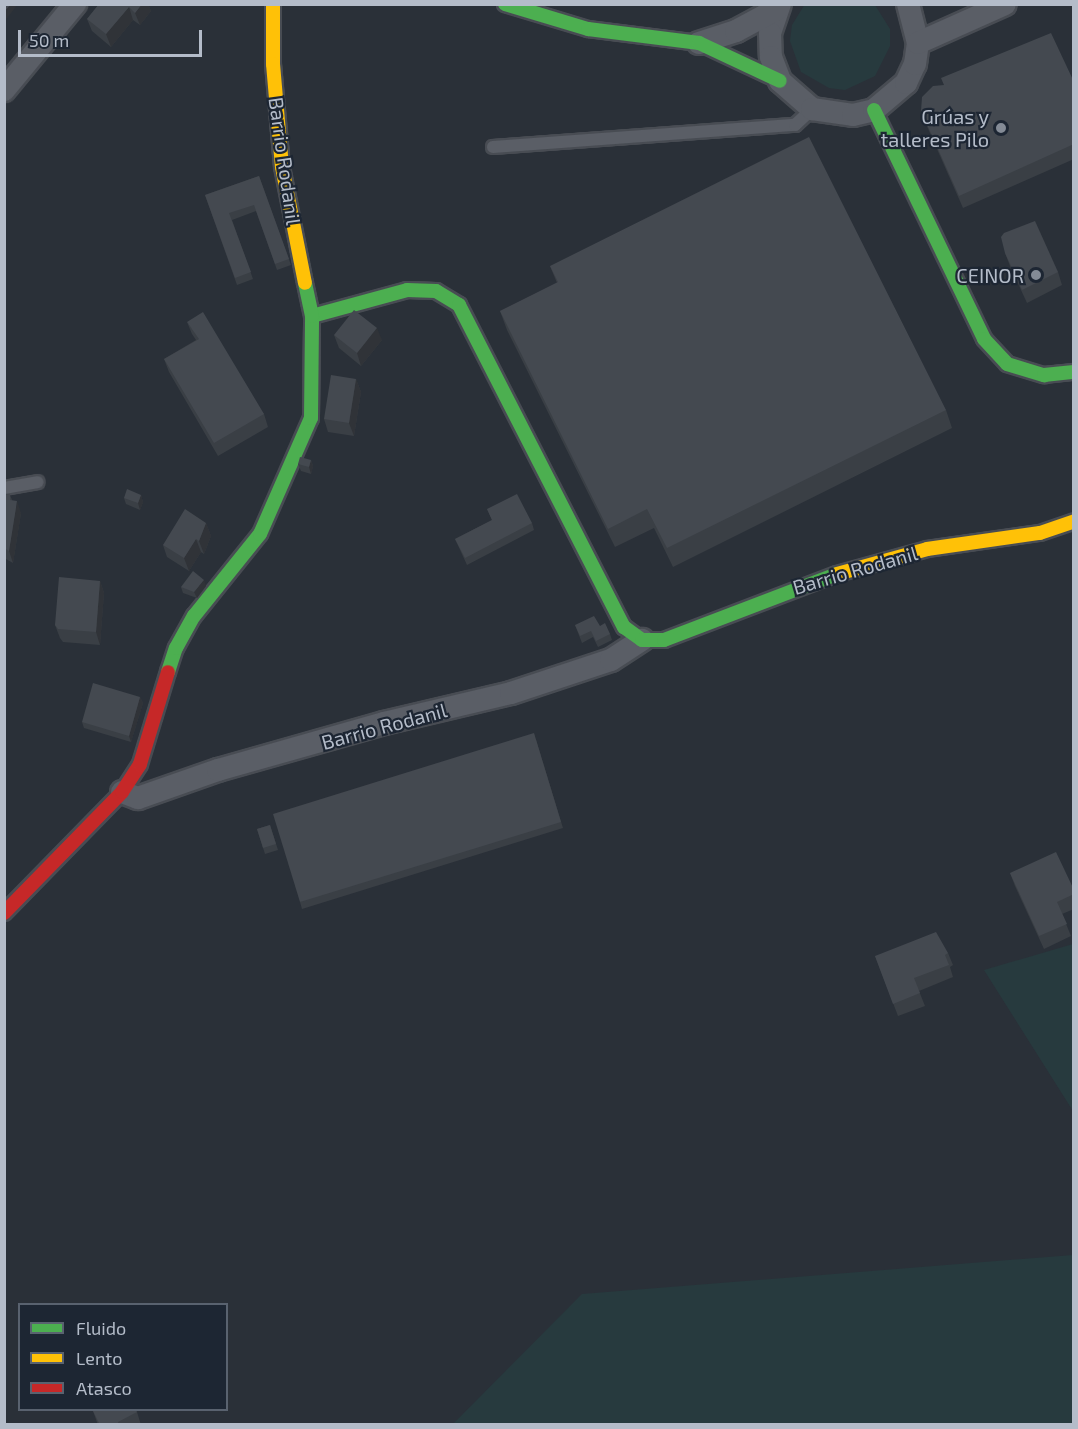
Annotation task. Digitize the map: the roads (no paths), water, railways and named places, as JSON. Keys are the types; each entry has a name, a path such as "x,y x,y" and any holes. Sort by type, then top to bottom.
{"street":[{"path":"4,90 75,4"},
{"name":"Barrio Rodanil","path":"4,914 122,792 140,764 176,648 194,616 260,534 311,418 312,316 282,167 273,64 273,4"},
{"path":"505,4 588,29 699,43 780,81 812,109 853,115 874,110 892,99 906,83 915,64 918,43 908,4"},
{"path":"918,43 1005,4"},
{"path":"699,43 736,31 778,7"},
{"path":"778,7 770,33 771,57 780,81"},
{"path":"874,110 984,339 1007,364 1044,375 1074,372"},
{"path":"312,316 407,290 436,291 459,305 624,627 642,640"},
{"name":"Barrio Rodanil","path":"122,792 138,798 218,770 512,693 611,660 642,640 664,640 818,579 927,549 1040,533 1074,521"}],"lane":[{"path":"493,147 795,125 812,109"},
{"path":"4,488 37,482"}],"place":[{"name":"Grúas y talleres Pilo","path":"1001,128"},
{"name":"CEINOR","path":"1036,275"}]}
